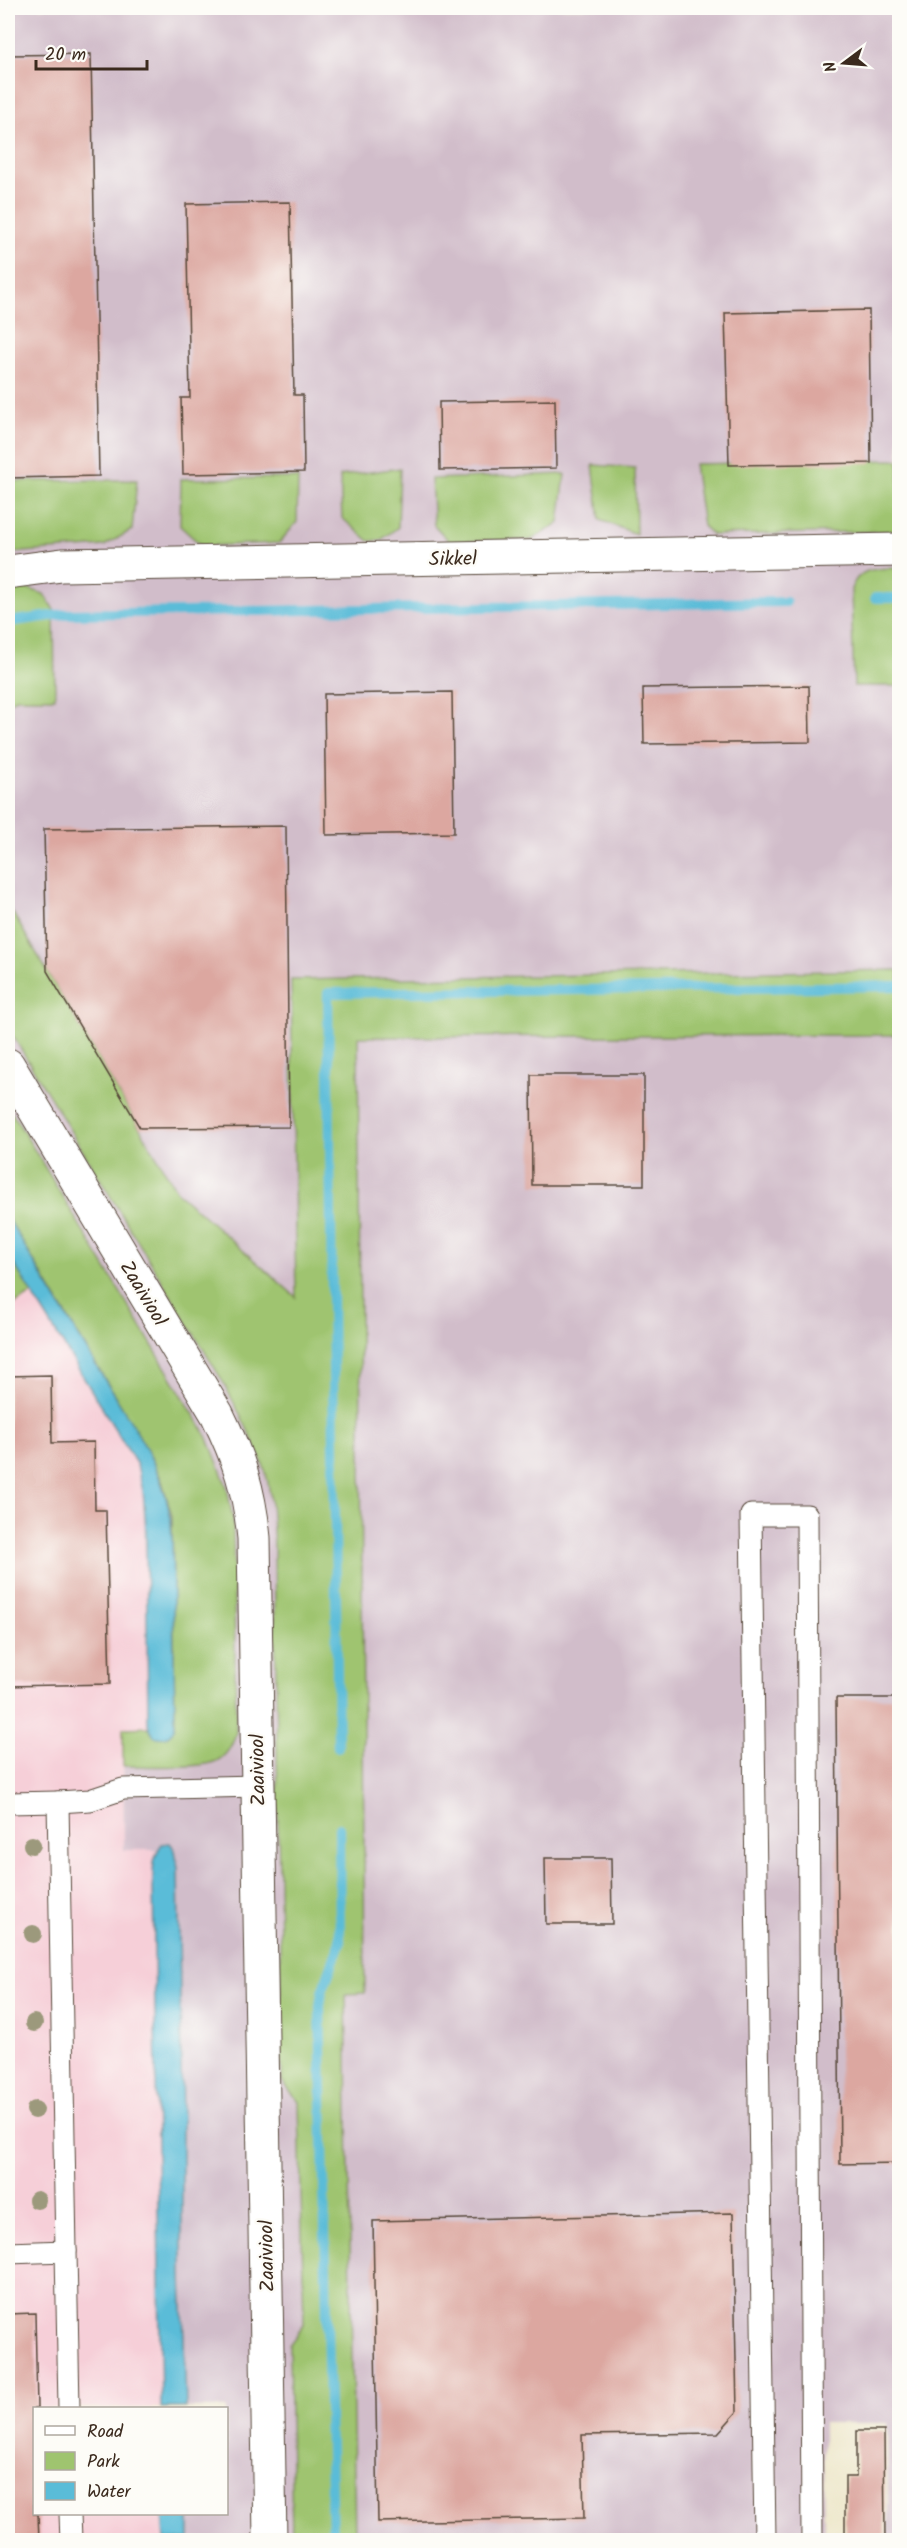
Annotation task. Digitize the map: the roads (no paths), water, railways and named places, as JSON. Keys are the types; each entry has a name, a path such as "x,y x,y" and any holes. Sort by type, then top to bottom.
{"street":[{"name":"Sikkel","path":"8,572 62,565 900,550"},
{"name":"Zaaiviool","path":"8,1065 217,1414 238,1457 249,1494 254,1538 270,2541"}],"lane":[{"path":"765,2541 751,1515 807,1515 812,2541"},
{"path":"8,1803 90,1800 123,1789 258,1786"},
{"path":"58,1802 69,2407"},
{"path":"8,2253 66,2251"},
{"path":"70,2515 70,2541"}],"water":[{"path":"8,1218 134,1427 156,1469 164,1490 170,1513 172,1536 175,1724 171,1734 165,1737 154,1736 148,1724 146,1527 143,1491 137,1465 8,1254"},
{"path":"170,1843 175,1850 178,1869 182,2272 186,2407 161,2407 153,1876 154,1862 162,1844"},
{"path":"163,2515 189,2515 189,2540 165,2540"}],"waterway":[{"path":"875,598 900,598"},
{"path":"8,622 65,614 786,602"},
{"path":"338,1747 328,993 900,986"},
{"path":"332,2540 320,2006 322,1992 340,1943 339,1828"}]}
